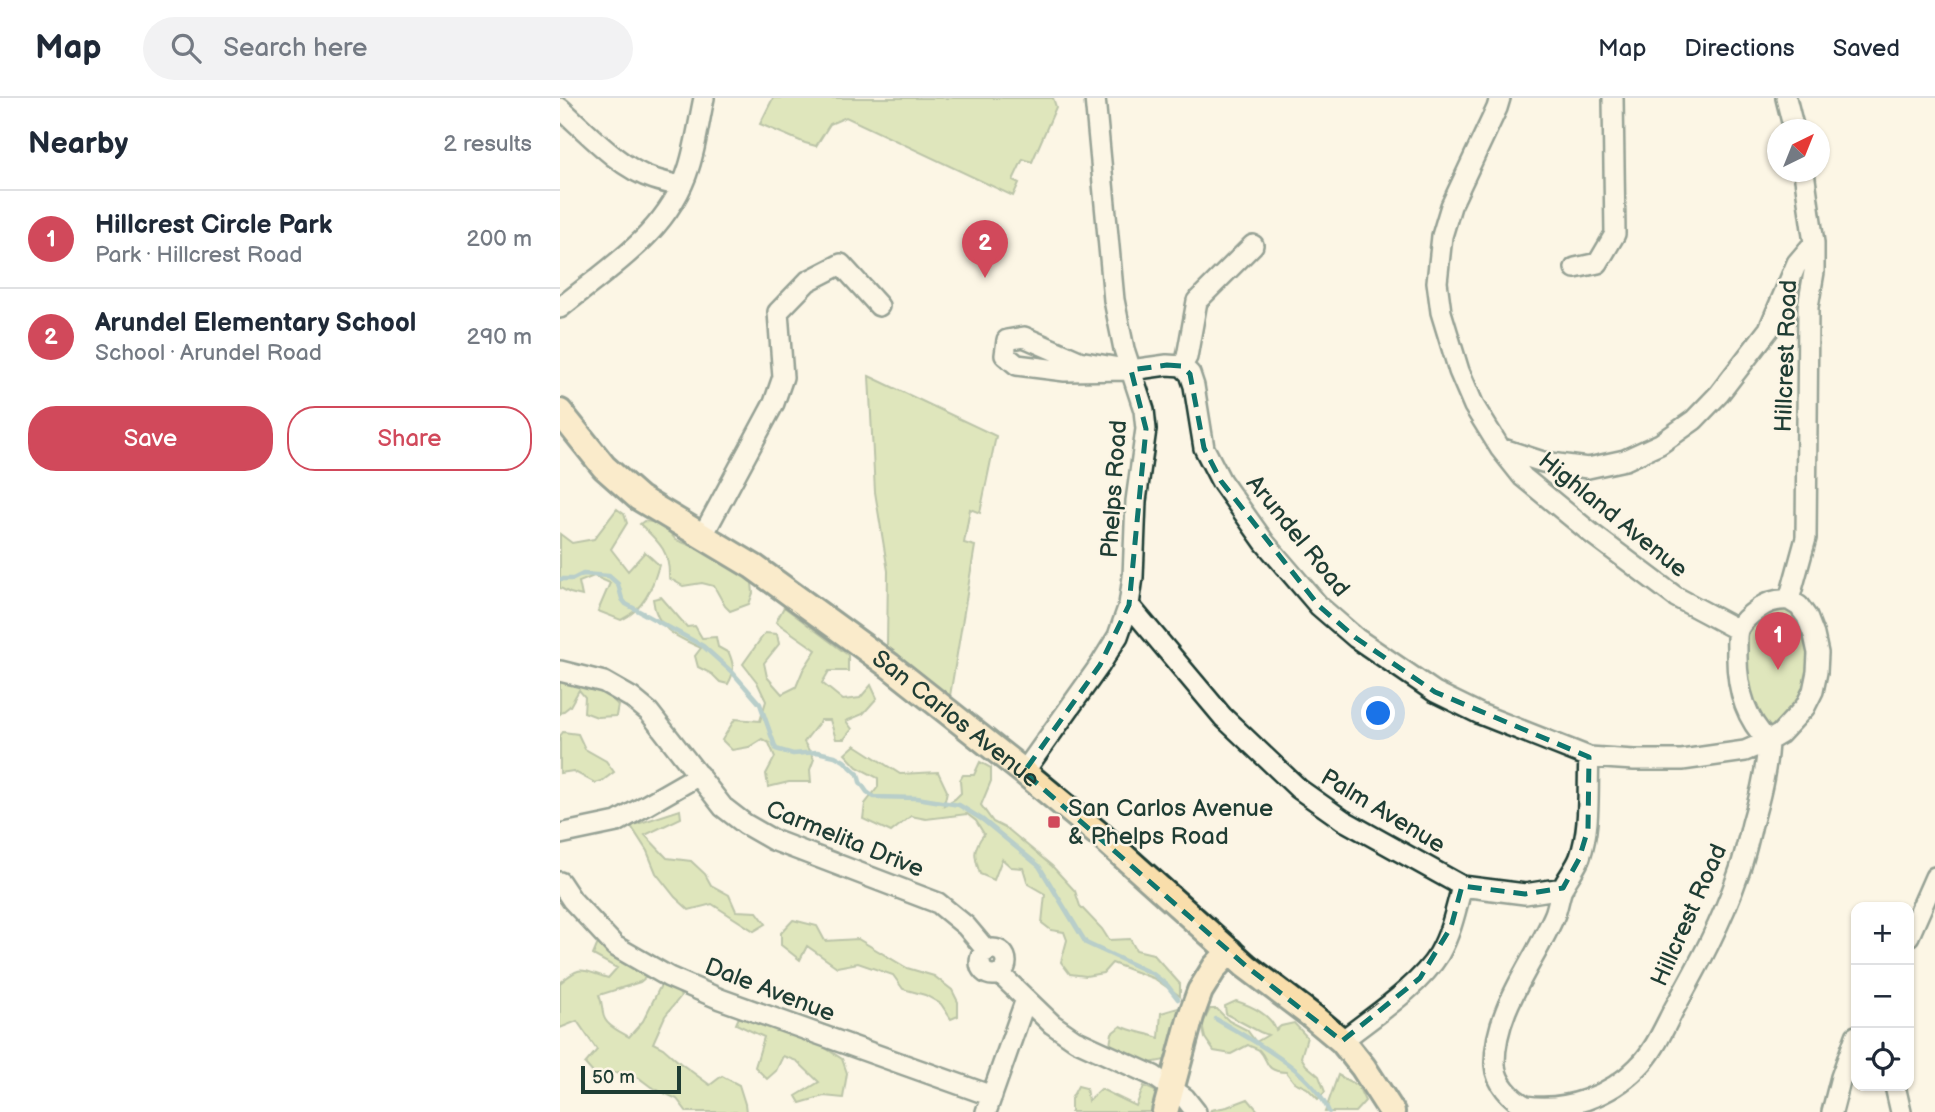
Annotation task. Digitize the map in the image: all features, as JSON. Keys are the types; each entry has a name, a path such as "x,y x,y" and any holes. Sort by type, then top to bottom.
{"main road":[{"name":"San Carlos Avenue","path":"560,412 604,467 639,498 754,567 890,666 1100,835 1246,966 1342,1041 1363,1067 1392,1112"},
{"path":"1165,1112 1200,991 1230,951"}],"street":[{"path":"560,308 639,244 675,202 689,167 704,98"},
{"name":"Phelps Road","path":"1024,772 1118,636 1129,605 1133,577 1136,501 1146,429 1144,410 1124,349 1114,300 1095,98"},
{"name":"Highland Avenue","path":"1500,98 1451,206 1442,236 1437,282 1441,312 1459,371 1474,406 1500,448 1523,477 1675,597 1738,630"},
{"path":"1576,268 1598,262 1615,234 1613,98"},
{"path":"1786,98 1791,119"},
{"path":"560,108 629,167 652,179 681,186"},
{"name":"Hillcrest Road","path":"1789,600 1806,538 1808,307 1814,272 1814,243 1805,182"},
{"path":"1500,448 1543,462 1588,468 1625,460 1660,444 1694,420 1719,394 1753,351 1769,329 1797,263 1814,243"},
{"path":"1131,370 1079,362 1024,337 1007,340 1005,355 1017,365 1065,371 1131,370 1167,365 1182,366 1187,357 1197,301 1253,245"},
{"path":"702,537 774,403 783,377 778,312 808,281 841,264 879,306"},
{"name":"Arundel Road","path":"1182,366 1190,374 1195,386 1204,448 1221,481 1265,543 1319,606 1356,638 1435,692 1480,714 1589,757 1682,760 1745,751 1768,741"},
{"path":"1781,599 1789,600 1799,606 1807,617 1814,635 1818,653 1817,672 1813,691 1805,707 1780,734 1768,741 1755,728 1739,685 1738,630 1748,615 1764,604 1781,599"},
{"name":"Palm Avenue","path":"1129,605 1223,717 1299,789 1343,820 1462,886 1525,894 1563,887"},
{"name":"Carmelita Drive","path":"560,671 604,682 632,698 649,712 723,807 745,824 773,839 938,904 966,926 987,951 980,962 983,971 991,975 1000,974 1052,1024 1075,1040 1154,1076 1171,1087 1185,1098 1196,1112"},
{"name":"Hillcrest Road","path":"1589,757 1588,829 1579,859 1563,887 1555,913 1513,995 1497,1042 1495,1069 1505,1091 1524,1105 1545,1112 1567,1111 1594,1102 1640,1066 1657,1041 1701,960 1738,876 1763,787 1768,741"},
{"path":"560,834 617,822 698,775"},
{"path":"1914,925 1935,877"},
{"name":"Dale Avenue","path":"560,882 572,900 615,946 669,976 720,999 989,1104"},
{"path":"1342,1041 1420,978 1433,962 1451,927 1462,886"},
{"path":"989,1104 1026,999"},
{"path":"1832,1112 1851,1050"},
{"path":"1896,1091 1901,1112"}],"highlighted area":[{"path":"1167,365 1182,366 1190,374 1204,448 1221,481 1319,606 1356,638 1435,692 1589,757 1588,829 1579,859 1563,888 1525,894 1462,886 1451,927 1420,978 1342,1041 1246,966 1024,772 1100,665 1129,605 1146,429 1131,370"}],"green space":[{"path":"773,98 1053,98 1056,107 1032,162 1023,159 1013,180 1019,183 1013,196 846,117 830,124 816,146 805,143 760,124"},
{"path":"869,376 996,436 980,513 970,509 964,543 975,546 950,696 887,646 888,571 875,492"},
{"path":"617,509 624,514 627,523 611,549 628,571 645,552 659,565 646,597 636,610 621,620 598,611 610,583 594,576 579,582 582,596 560,588 560,534 572,543 594,539"},
{"path":"644,521 661,523 676,540 713,554 752,583 753,593 749,604 730,611 714,586 702,583 683,586 669,578 665,554 658,542 640,524"},
{"path":"661,597 687,627 695,626 702,638 716,637 718,647 729,653 733,668 728,684 720,682 712,674 698,667 695,656 701,648 676,636 663,625 658,618 653,599"},
{"path":"784,607 848,655 848,671 829,671 822,683 843,700 860,698 871,685 877,698 863,714 846,721 852,729 844,739 836,739 830,720 821,720 804,742 814,759 810,770 811,782 789,782 768,787 766,774 775,757 769,743 762,739 749,747 732,750 722,740 735,719 760,721 766,701 757,682 743,664 765,633 777,634 779,644 764,663 767,677 782,694 796,687 816,650 776,622"},
{"path":"1777,607 1791,612 1800,619 1806,629 1810,666 1808,692 1768,733 1745,678 1744,645 1754,620"},
{"path":"560,675 602,689 618,705 616,716 597,717 584,712 585,697 579,690 570,706 560,714"},
{"path":"563,732 578,734 585,749 606,761 614,772 595,783 573,771 560,773 560,736"},
{"path":"855,745 900,774 938,772 947,791 944,805 961,793 960,780 963,775 974,775 980,762 991,768 991,781 981,805 993,822 1009,830 1052,866 1075,891 1080,906 1109,940 1130,939 1136,950 1153,954 1180,984 1180,996 1155,979 1112,963 1103,973 1086,976 1070,974 1061,962 1067,940 1064,932 1051,930 1042,923 1045,894 1028,884 1023,868 1011,867 1002,859 994,880 980,874 975,853 984,834 976,821 967,814 926,819 911,816 891,832 863,819 865,804 878,787 878,778 857,767 845,754"},
{"path":"680,810 681,818 645,835 667,858 691,861 705,874 711,885 729,895 736,911 757,912 766,924 754,931 712,904 689,910 656,873 647,851 631,826"},
{"path":"793,920 817,926 825,941 858,939 907,968 934,976 952,990 958,1002 958,1016 951,1019 941,1004 925,995 903,989 893,975 858,963 837,967 807,946 800,960 781,945 781,933"},
{"path":"610,940 651,973 640,982 599,995 606,1021 629,1037 643,1021 662,983 673,986 681,996 665,1016 653,1043 710,1085 722,1076 739,1085 746,1112 687,1112 677,1099 639,1078 621,1072 594,1074 585,1064 597,1050 577,1021 560,1028 560,983 582,970 608,978 617,968 593,955 598,943"},
{"path":"1236,1001 1265,1015 1276,1030 1294,1023 1307,1037 1301,1057 1319,1076 1325,1092 1318,1099 1307,1088 1294,1082 1286,1072 1270,1068 1259,1050 1248,1045 1231,1054 1214,1051 1205,1038 1202,1025 1210,1009 1217,1009 1229,1021 1247,1030 1256,1042 1268,1035 1226,1014 1225,1006"},
{"path":"1178,1008 1185,1014 1173,1063 1165,1060 1144,1064 1117,1055 1110,1045 1112,1033 1121,1026 1159,1038 1161,1013"},
{"path":"739,1017 810,1038 842,1059 847,1073 843,1098 824,1096 800,1103 796,1096 819,1082 797,1061 783,1056 776,1071 767,1079 755,1067 764,1037 736,1024"},
{"path":"1338,1075 1358,1086 1365,1101 1355,1112 1325,1112"},
{"path":"1078,1086 1086,1088 1088,1101 1101,1089 1136,1106 1144,1086 1183,1104 1190,1112 1071,1112 1071,1099"},
{"path":"1248,1099 1259,1112 1210,1112 1211,1110"}],"waterway":[{"path":"560,579 573,579 583,574 609,576 618,584 626,604 703,646 733,673 760,704 776,749 793,754 817,752 835,756 858,774 860,782 874,797 917,798 959,805 983,820 1039,866 1086,943 1153,974 1167,985 1178,999"},
{"path":"1216,1019 1264,1047 1295,1070 1321,1097 1329,1112"}],"place":[{"name":"Arundel Elementary School","path":"985,278"},
{"name":"Hillcrest Circle Park","path":"1778,670"},
{"name":"San Carlos Avenue & Phelps Road","path":"1054,822"}]}
